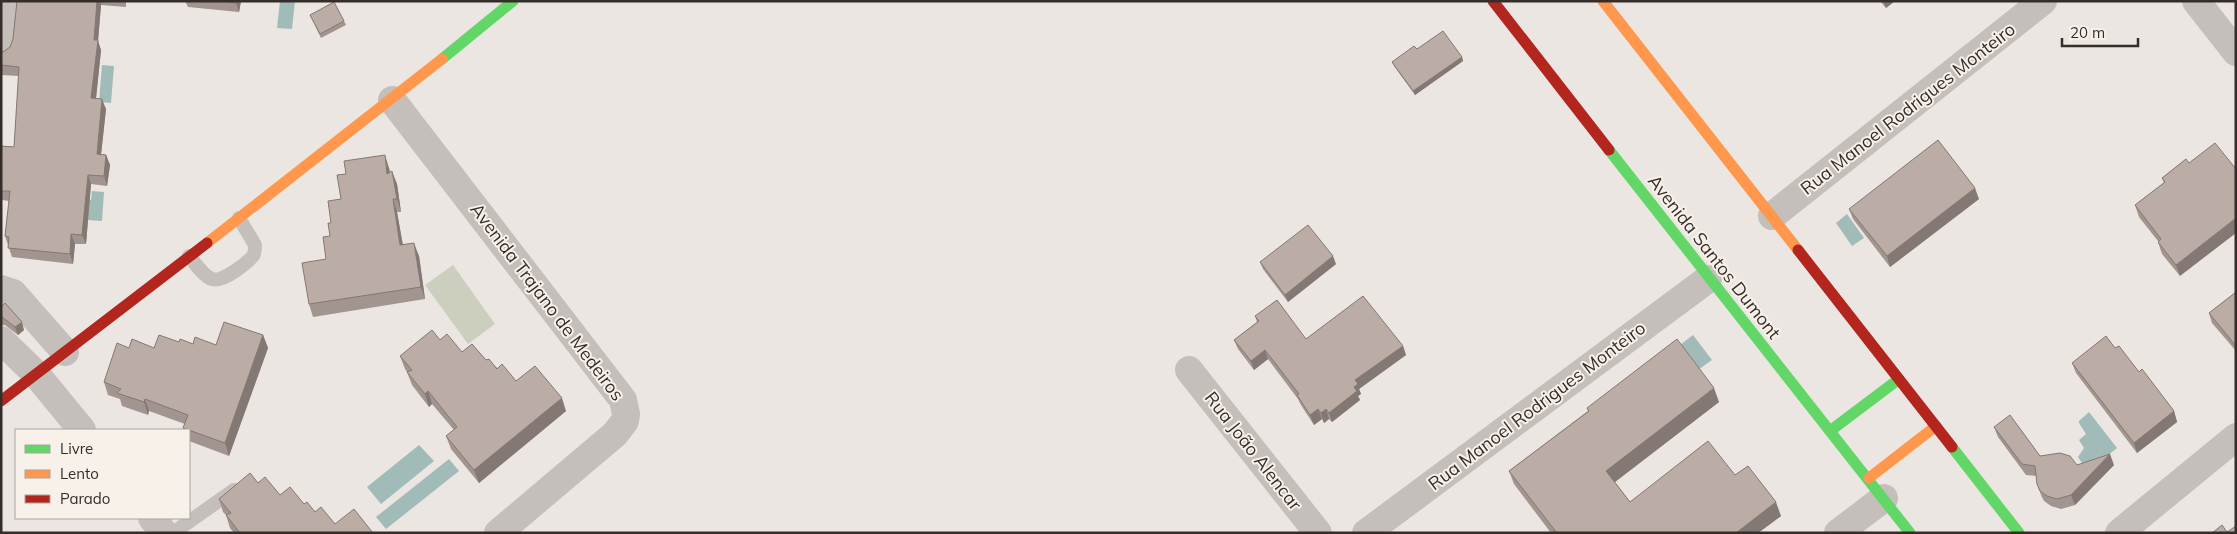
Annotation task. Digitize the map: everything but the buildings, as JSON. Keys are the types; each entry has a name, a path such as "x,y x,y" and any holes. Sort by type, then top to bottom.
{"main road":[{"path":"1,401 392,100 513,1"},
{"name":"Avenida Santos Dumont","path":"1493,1 1708,279 1910,533"},
{"path":"1603,1 2019,533"},
{"path":"1830,431 1899,379"},
{"path":"1876,488 1936,426"}],"street":[{"path":"1,47 6,1"},
{"name":"Rua Manoel Rodrigues Monteiro","path":"1772,216 2044,1"},
{"path":"2196,1 2236,52"},
{"name":"Avenida Trajano de Medeiros","path":"392,100 574,334 624,402 625,421 614,434 498,533"},
{"name":"Rua Manoel Rodrigues Monteiro","path":"1366,533 1708,279"},
{"path":"2,289 13,292 65,352"},
{"path":"1,340 36,374 81,429"},
{"name":"Rua João Alencar","path":"1189,370 1318,533"},
{"path":"2119,533 2236,437"},
{"path":"1838,533 1876,488"},
{"path":"153,519 164,533"}],"lane":[{"path":"189,256 213,280 227,276 254,256 255,245 239,218"},
{"path":"173,533 243,483"}],"green space":[{"path":"453,265 495,324 468,344 425,285"}],"water":[{"path":"280,1 295,1 292,29 277,28"},
{"path":"102,65 114,66 111,103 99,102"},
{"path":"92,191 104,192 102,221 87,220 80,200 91,200"},
{"path":"1847,214 1864,238 1852,246 1836,223"},
{"path":"1693,335 1712,360 1698,370 1680,345"},
{"path":"2089,412 2117,448 2101,461 2084,466 2078,457 2084,448 2079,440 2086,434 2079,421"},
{"path":"419,445 434,461 381,504 367,487"},
{"path":"449,459 459,471 386,529 376,517"}],"traffic: fast":[{"path":"442,59 513,1"},
{"path":"1609,150 1910,533"},
{"path":"1830,431 1899,379"},
{"path":"1952,447 2019,533"}],"traffic: slow":[{"path":"1603,1 1798,250"},
{"path":"207,243 442,59"},
{"path":"1869,478 1936,426"}],"traffic: jam":[{"path":"1493,1 1609,150"},
{"path":"1,401 207,243"},
{"path":"1798,250 1952,447"}]}
